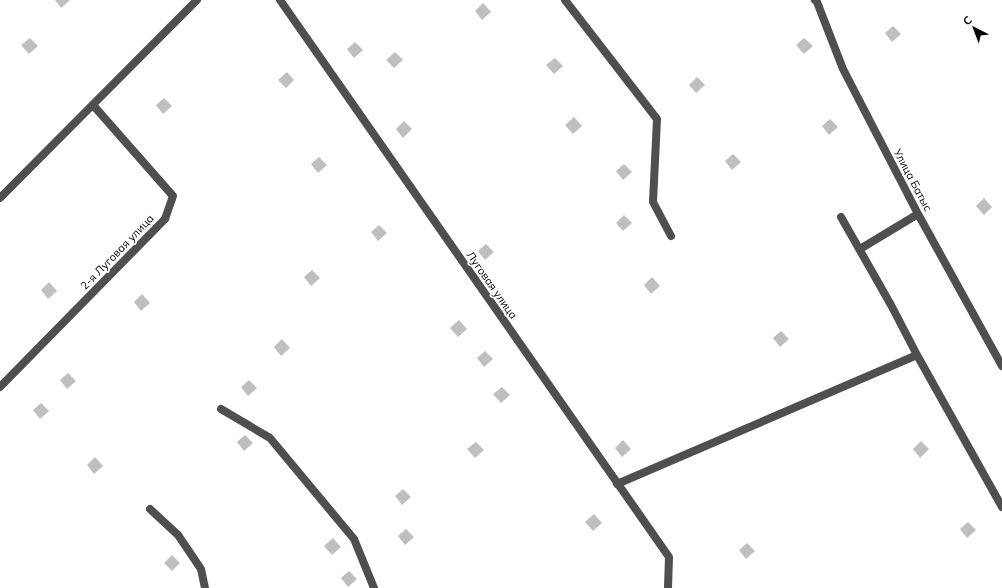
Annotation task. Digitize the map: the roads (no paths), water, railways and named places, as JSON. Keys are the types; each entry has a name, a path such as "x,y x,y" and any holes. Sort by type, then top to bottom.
{"street":[{"path":"0,198 197,0"},
{"name":"Луговая улица","path":"280,0 669,557 668,588"},
{"path":"565,0 656,119 654,202 671,236"},
{"name":"Улица Батыс","path":"817,1 843,69 918,214 1002,366"},
{"name":"2-я Луговая улица","path":"0,387 165,219 172,196 93,105"},
{"path":"860,248 918,214"},
{"path":"841,217 860,248 917,355 1002,507"},
{"path":"617,484 917,355"},
{"path":"221,410 270,438 354,539 374,588"},
{"path":"150,509 178,535 201,569 205,588"}]}
